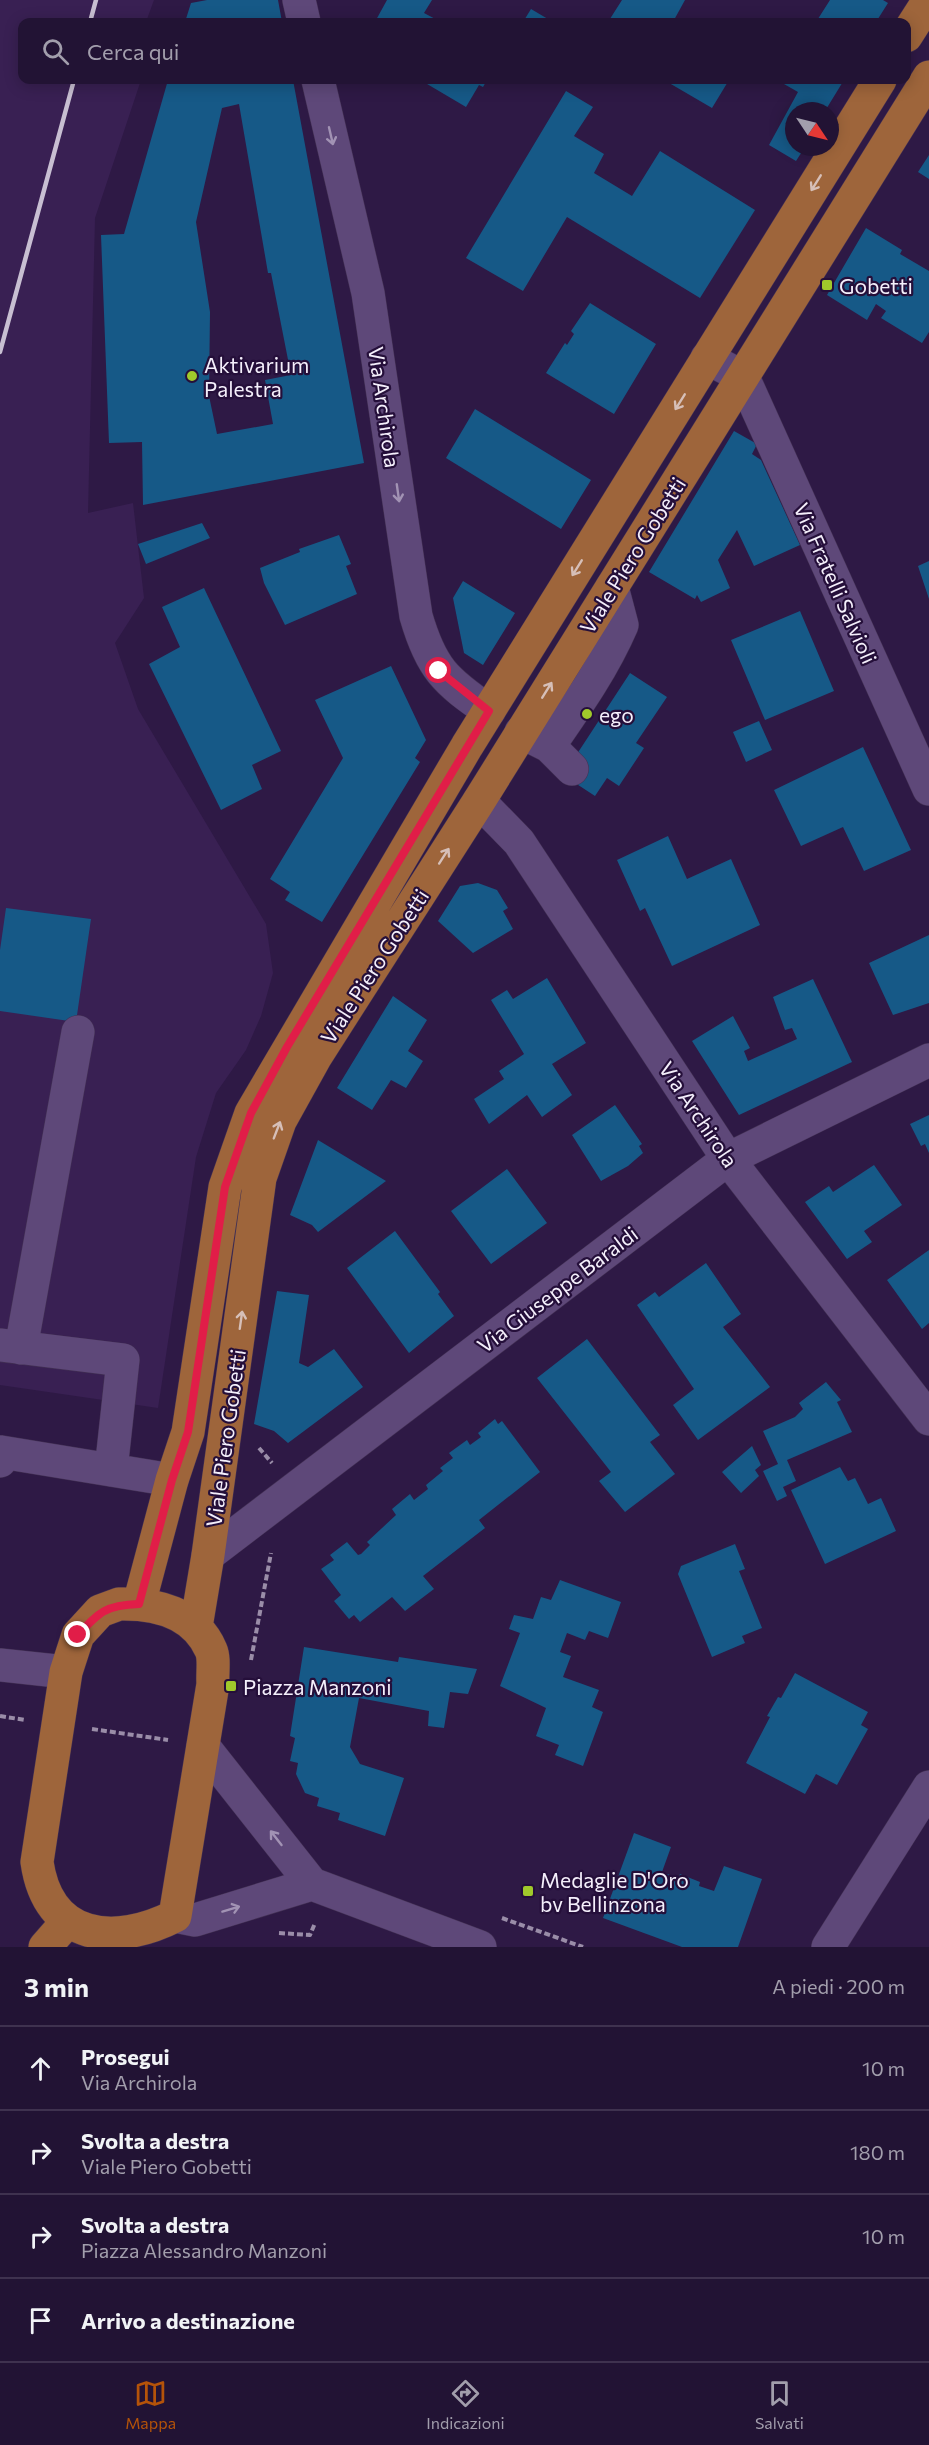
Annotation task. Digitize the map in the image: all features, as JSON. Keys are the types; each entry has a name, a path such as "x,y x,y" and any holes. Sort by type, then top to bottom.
{"main road":[{"path":"911,28 929,0"},
{"name":"Viale Piero Gobetti","path":"196,1627 260,1178 280,1121 316,1056 479,801 929,77"},
{"name":"Viale Piero Gobetti","path":"139,1604 172,1480 188,1432 225,1187 251,1113 287,1047 489,711 878,84"},
{"path":"139,1604 170,1610 196,1627 212,1652 213,1683 175,1916 150,1934 121,1942 101,1941 85,1936 55,1935 48,1905 40,1886 37,1862 66,1672 78,1635 100,1611 119,1605 139,1604"}],"street":[{"path":"299,0 303,18"},
{"name":"Via Archirola","path":"319,84 368,293 416,616 425,649 439,671 489,711"},
{"path":"707,358 743,377"},
{"name":"Via Fratelli Salvioli","path":"743,377 929,789"},
{"path":"549,746 604,663 622,625 612,587"},
{"path":"521,732 549,746 572,769"},
{"name":"Via Archirola","path":"479,801 519,842 728,1159 929,1419"},
{"path":"78,1032 10,1346 123,1360 111,1470"},
{"name":"Via Giuseppe Baraldi","path":"208,1555 728,1159 929,1060"},
{"path":"0,1461 1,1452 172,1480"},
{"path":"0,1665 66,1672"},
{"path":"203,1746 312,1884 480,1947"},
{"path":"828,1947 929,1787"},
{"path":"175,1916 195,1920 312,1884"}],"path":[{"path":"0,1716 203,1746"},
{"path":"491,1914 583,1947"}],"shaded area":[{"path":"0,0 154,0 147,18 18,18 18,84 140,84 95,218 88,513 133,503 144,598 115,643 138,709 266,924 273,973 261,1016 246,1050 216,1093 196,1157 158,1408 0,1385"}],"building":[{"path":"207,0 278,0 281,18 186,18 191,3"},
{"path":"387,0 432,0 424,13 433,18 377,18"},
{"path":"622,0 685,0 675,18 611,18"},
{"path":"830,0 883,0 888,3 879,18 819,18"},
{"path":"531,9 546,18 525,18"},
{"path":"167,84 294,84 364,463 143,505 142,442 109,443 101,235 124,234","holes":["239,104 268,273 271,273 291,375 265,380 273,424 217,434 209,396 210,312 196,222 222,108"]},
{"path":"427,84 485,84 483,87 479,85 466,107"},
{"path":"671,84 727,84 712,108"},
{"path":"784,84 842,84 831,102 793,102 798,92"},
{"path":"566,91 593,107 574,136 604,154 594,173 632,196 660,151 755,210 700,298 567,217 523,291 466,258"},
{"path":"785,116 785,154 769,145"},
{"path":"929,155 929,179 918,172"},
{"path":"788,156 799,156 796,161"},
{"path":"866,228 902,250 900,254 929,271 929,332 922,343 881,318 886,311 876,304 867,320 827,295"},
{"path":"590,303 656,344 614,414 546,373 565,343 567,345 574,334 571,331"},
{"path":"475,409 591,480 561,529 446,458"},
{"path":"734,431 757,444 752,454 761,460 800,545 754,566 737,530 718,560 730,588 701,602 697,595 695,599 649,572"},
{"path":"202,523 210,538 146,564 138,544"},
{"path":"339,535 351,564 346,566 357,594 285,625 264,583 260,568 300,552 299,549"},
{"path":"929,561 929,599 918,566"},
{"path":"463,581 515,613 483,665 464,653 453,598"},
{"path":"204,588 281,751 252,765 262,789 221,810 149,664 180,647 162,607"},
{"path":"800,611 834,691 765,720 731,640"},
{"path":"391,666 426,740 415,758 420,762 322,922 285,900 290,892 270,879 343,758 315,700"},
{"path":"630,673 667,697 636,743 644,748 619,786 607,778 595,796 566,777 575,757"},
{"path":"759,721 772,750 746,762 733,732"},
{"path":"863,747 911,850 864,871 843,827 801,846 774,790"},
{"path":"668,836 687,879 731,859 760,925 672,966 645,908 640,911 617,860"},
{"path":"478,883 497,890 508,908 503,911 513,929 473,953 438,921 460,886"},
{"path":"6,908 91,919 76,1022 0,1011 0,950"},
{"path":"929,935 929,1003 893,1015 869,963"},
{"path":"547,978 586,1043 552,1064 572,1095 542,1117 527,1095 489,1124 474,1099 504,1079 499,1071 524,1054 491,1000 507,990 513,999"},
{"path":"813,979 852,1062 739,1115 692,1041 733,1016 750,1048 744,1051 748,1061 797,1039 792,1028 785,1030 773,997"},
{"path":"393,996 427,1020 408,1051 423,1061 406,1088 391,1080 372,1110 337,1088"},
{"path":"615,1105 642,1144 639,1146 643,1153 628,1166 601,1181 572,1135"},
{"path":"929,1115 929,1153 925,1144 921,1146 910,1124"},
{"path":"318,1140 386,1181 318,1232 312,1225 290,1215"},
{"path":"874,1165 902,1205 864,1231 872,1242 847,1259 805,1202 829,1186 833,1192"},
{"path":"507,1169 547,1223 491,1264 451,1211"},
{"path":"395,1231 440,1292 438,1294 454,1316 409,1353 347,1268"},
{"path":"929,1250 929,1323 922,1329 887,1280"},
{"path":"706,1263 741,1314 723,1327 770,1387 698,1440 673,1405 694,1389 637,1305 655,1292 659,1297"},
{"path":"277,1291 309,1295 299,1363 308,1367 334,1349 363,1387 288,1443 274,1431 254,1424"},
{"path":"587,1339 660,1435 650,1442 675,1474 625,1512 599,1481 611,1472 537,1378"},
{"path":"826,1382 841,1400 837,1402 852,1432 787,1460 796,1481 783,1487 787,1496 777,1501 763,1471 778,1464 763,1431 795,1417 803,1409 799,1403"},
{"path":"495,1419 498,1424 502,1421 540,1472 479,1520 485,1528 423,1576 434,1589 405,1611 392,1597 360,1622 354,1615 349,1619 334,1601 341,1595 321,1569 334,1560 330,1555 347,1542 358,1555 361,1554 370,1545 367,1542 396,1515 392,1509 410,1494 414,1500 428,1489 426,1485 443,1471 440,1468 453,1458 449,1453 467,1440 470,1445 481,1437 478,1433"},
{"path":"752,1446 761,1465 755,1470 759,1476 741,1493 722,1472"},
{"path":"840,1467 848,1481 855,1478 868,1504 881,1498 896,1531 825,1564 791,1490"},
{"path":"735,1544 745,1569 739,1571 762,1628 742,1636 745,1643 712,1657 678,1574 681,1566"},
{"path":"560,1580 621,1602 608,1638 589,1631 585,1640 567,1633 560,1652 571,1656 563,1677 599,1690 592,1707 603,1712 583,1766 555,1755 559,1745 536,1736 546,1708 500,1686 520,1633 509,1629 514,1615 533,1619 541,1597 551,1600"},
{"path":"304,1647 398,1662 399,1657 477,1669 468,1694 450,1692 444,1728 428,1726 429,1711 359,1698 350,1747 360,1764 404,1778 385,1836 338,1820 340,1813 317,1806 319,1798 305,1793 296,1774 298,1763 290,1761 295,1738 290,1736"},
{"path":"795,1673 868,1712 861,1725 868,1729 837,1785 816,1774 805,1794 746,1763 770,1717 767,1716 778,1697 781,1698"},
{"path":"634,1833 671,1847 662,1872 678,1878 680,1874 700,1882 699,1886 714,1891 724,1866 762,1879 738,1947 682,1947 603,1918"}],"railway":[{"path":"91,18 96,0"},
{"path":"0,352 73,84"}],"place":[{"name":"Gobetti","path":"827,285"},
{"name":"Aktivarium Palestra","path":"192,376"},
{"name":"ego","path":"587,714"},
{"name":"Piazza Manzoni","path":"231,1686"},
{"name":"Medaglie D'Oro bv Bellinzona","path":"528,1891"}],"route":[{"path":"78,1635 100,1611 119,1605 139,1604 172,1480 188,1432 225,1187 251,1113 287,1047 489,711 470,699 439,671"}]}
